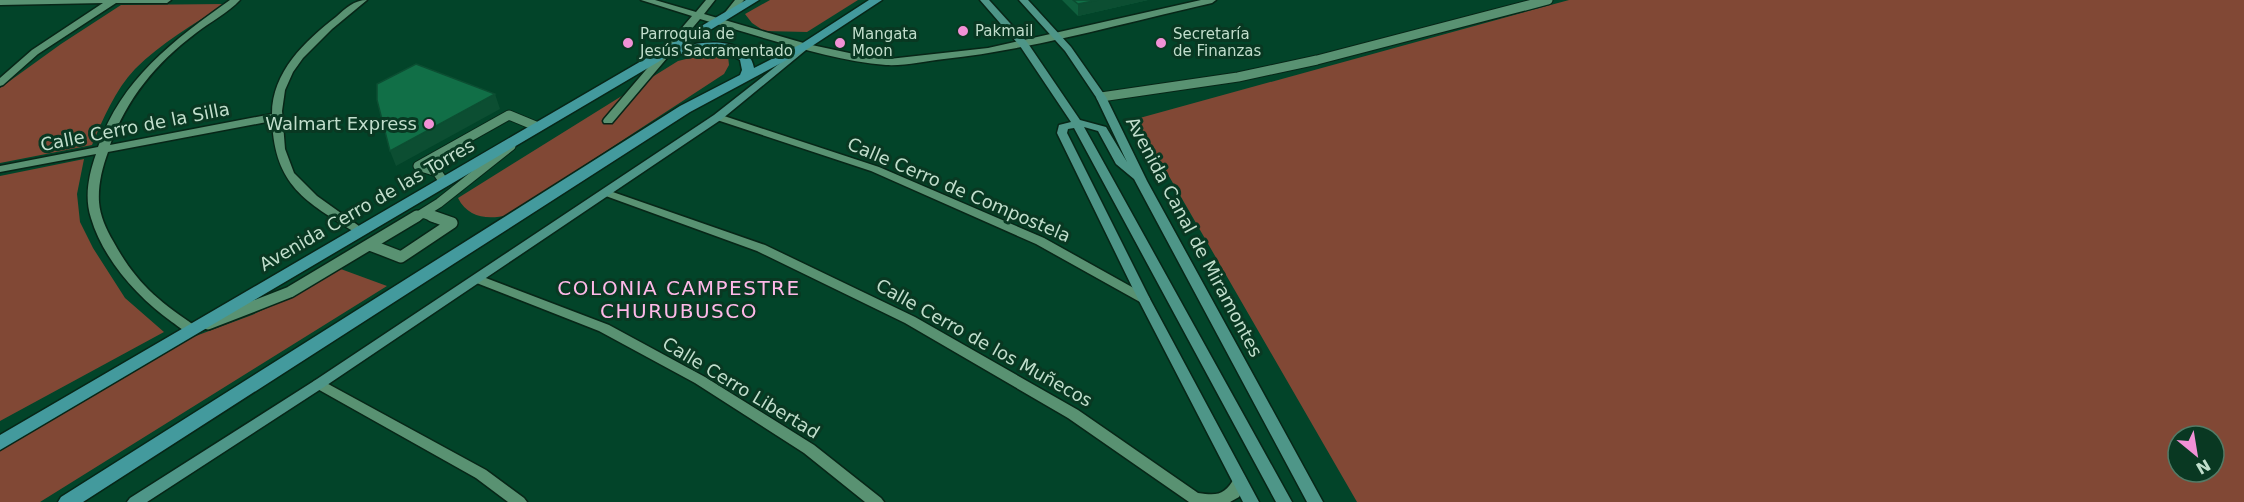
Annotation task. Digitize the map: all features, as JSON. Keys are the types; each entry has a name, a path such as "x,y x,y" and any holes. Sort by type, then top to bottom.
{"main road":[{"name":"Avenida Cerro de las Torres","path":"0,443 754,0"},
{"path":"69,502 676,115 805,46 877,0"},
{"path":"984,0 1024,44 1077,123 1284,502"},
{"name":"Avenida Canal de Miramontes","path":"1023,0 1082,67 1101,97 1141,181 1315,502"},
{"path":"135,502 478,279 718,117 805,46"},
{"path":"652,60 687,49 724,47 734,50 746,59 748,70 745,77"},
{"path":"1141,181 1120,162 1102,129 1092,124 1077,123 1063,128 1062,133 1144,299 1251,502"}],"street":[{"path":"0,82 35,52 114,0"},
{"path":"0,2 167,0"},
{"path":"192,330 141,291 108,242 96,216 93,190 104,149 122,105 142,76 168,51 236,0"},
{"path":"360,231 318,204 289,173 279,147 275,117 278,96 287,70 305,48 363,0"},
{"path":"645,0 722,18 805,46 868,60 889,62 988,51 1212,0"},
{"path":"608,121 711,0"},
{"path":"722,18 740,0"},
{"name":"Calle Cerro de la Silla","path":"0,170 275,117"},
{"name":"Calle Cerro de Compostela","path":"718,117 875,169 1040,241 1144,299"},
{"name":"Calle Cerro de los Muñecos","path":"607,192 761,248 910,320 1074,414 1197,500 1216,501 1227,497 1239,488 1240,481"},
{"name":"Calle Cerro Libertad","path":"478,279 604,328 700,380 809,449 876,502"},
{"path":"319,384 481,474 519,502"}],"lane":[{"path":"1101,97 1238,77 1317,60 1548,0"},
{"path":"192,330 290,292 370,245 439,203 535,128 509,115 418,166 437,172 444,182"},
{"path":"370,245 401,257 452,223 423,213"}],"shaded area":[{"path":"770,0 858,0 807,32 764,31 752,23 745,14"},
{"path":"1569,0 2244,0 2244,502 1357,502 1136,119"},
{"path":"225,4 167,42 135,69 116,95 92,145 0,163 0,88 61,44 121,5"},
{"path":"706,54 728,56 729,65 724,74 508,215 479,216 462,205 458,198 678,61"},
{"path":"84,159 77,194 80,222 93,248 125,298 164,332 0,421 0,176"},
{"path":"338,268 387,286 40,502 0,502 0,450 193,337 252,315 295,295"}],"building":[{"path":"1073,0 1098,0 1078,4"},
{"name":"Walmart Express","path":"416,64 495,94 390,151 377,100 377,84"}],"place":[{"name":"Pakmail","path":"963,31"},
{"name":"Parroquia de Jesús Sacramentado","path":"628,43"},
{"name":"Mangata Moon","path":"840,43"},
{"name":"Secretaría de Finanzas","path":"1161,43"},
{"name":"Walmart Express","path":"429,124"}],"district":[{"name":"COLONIA CAMPESTRE CHURUBUSCO","path":"679,300"}]}
